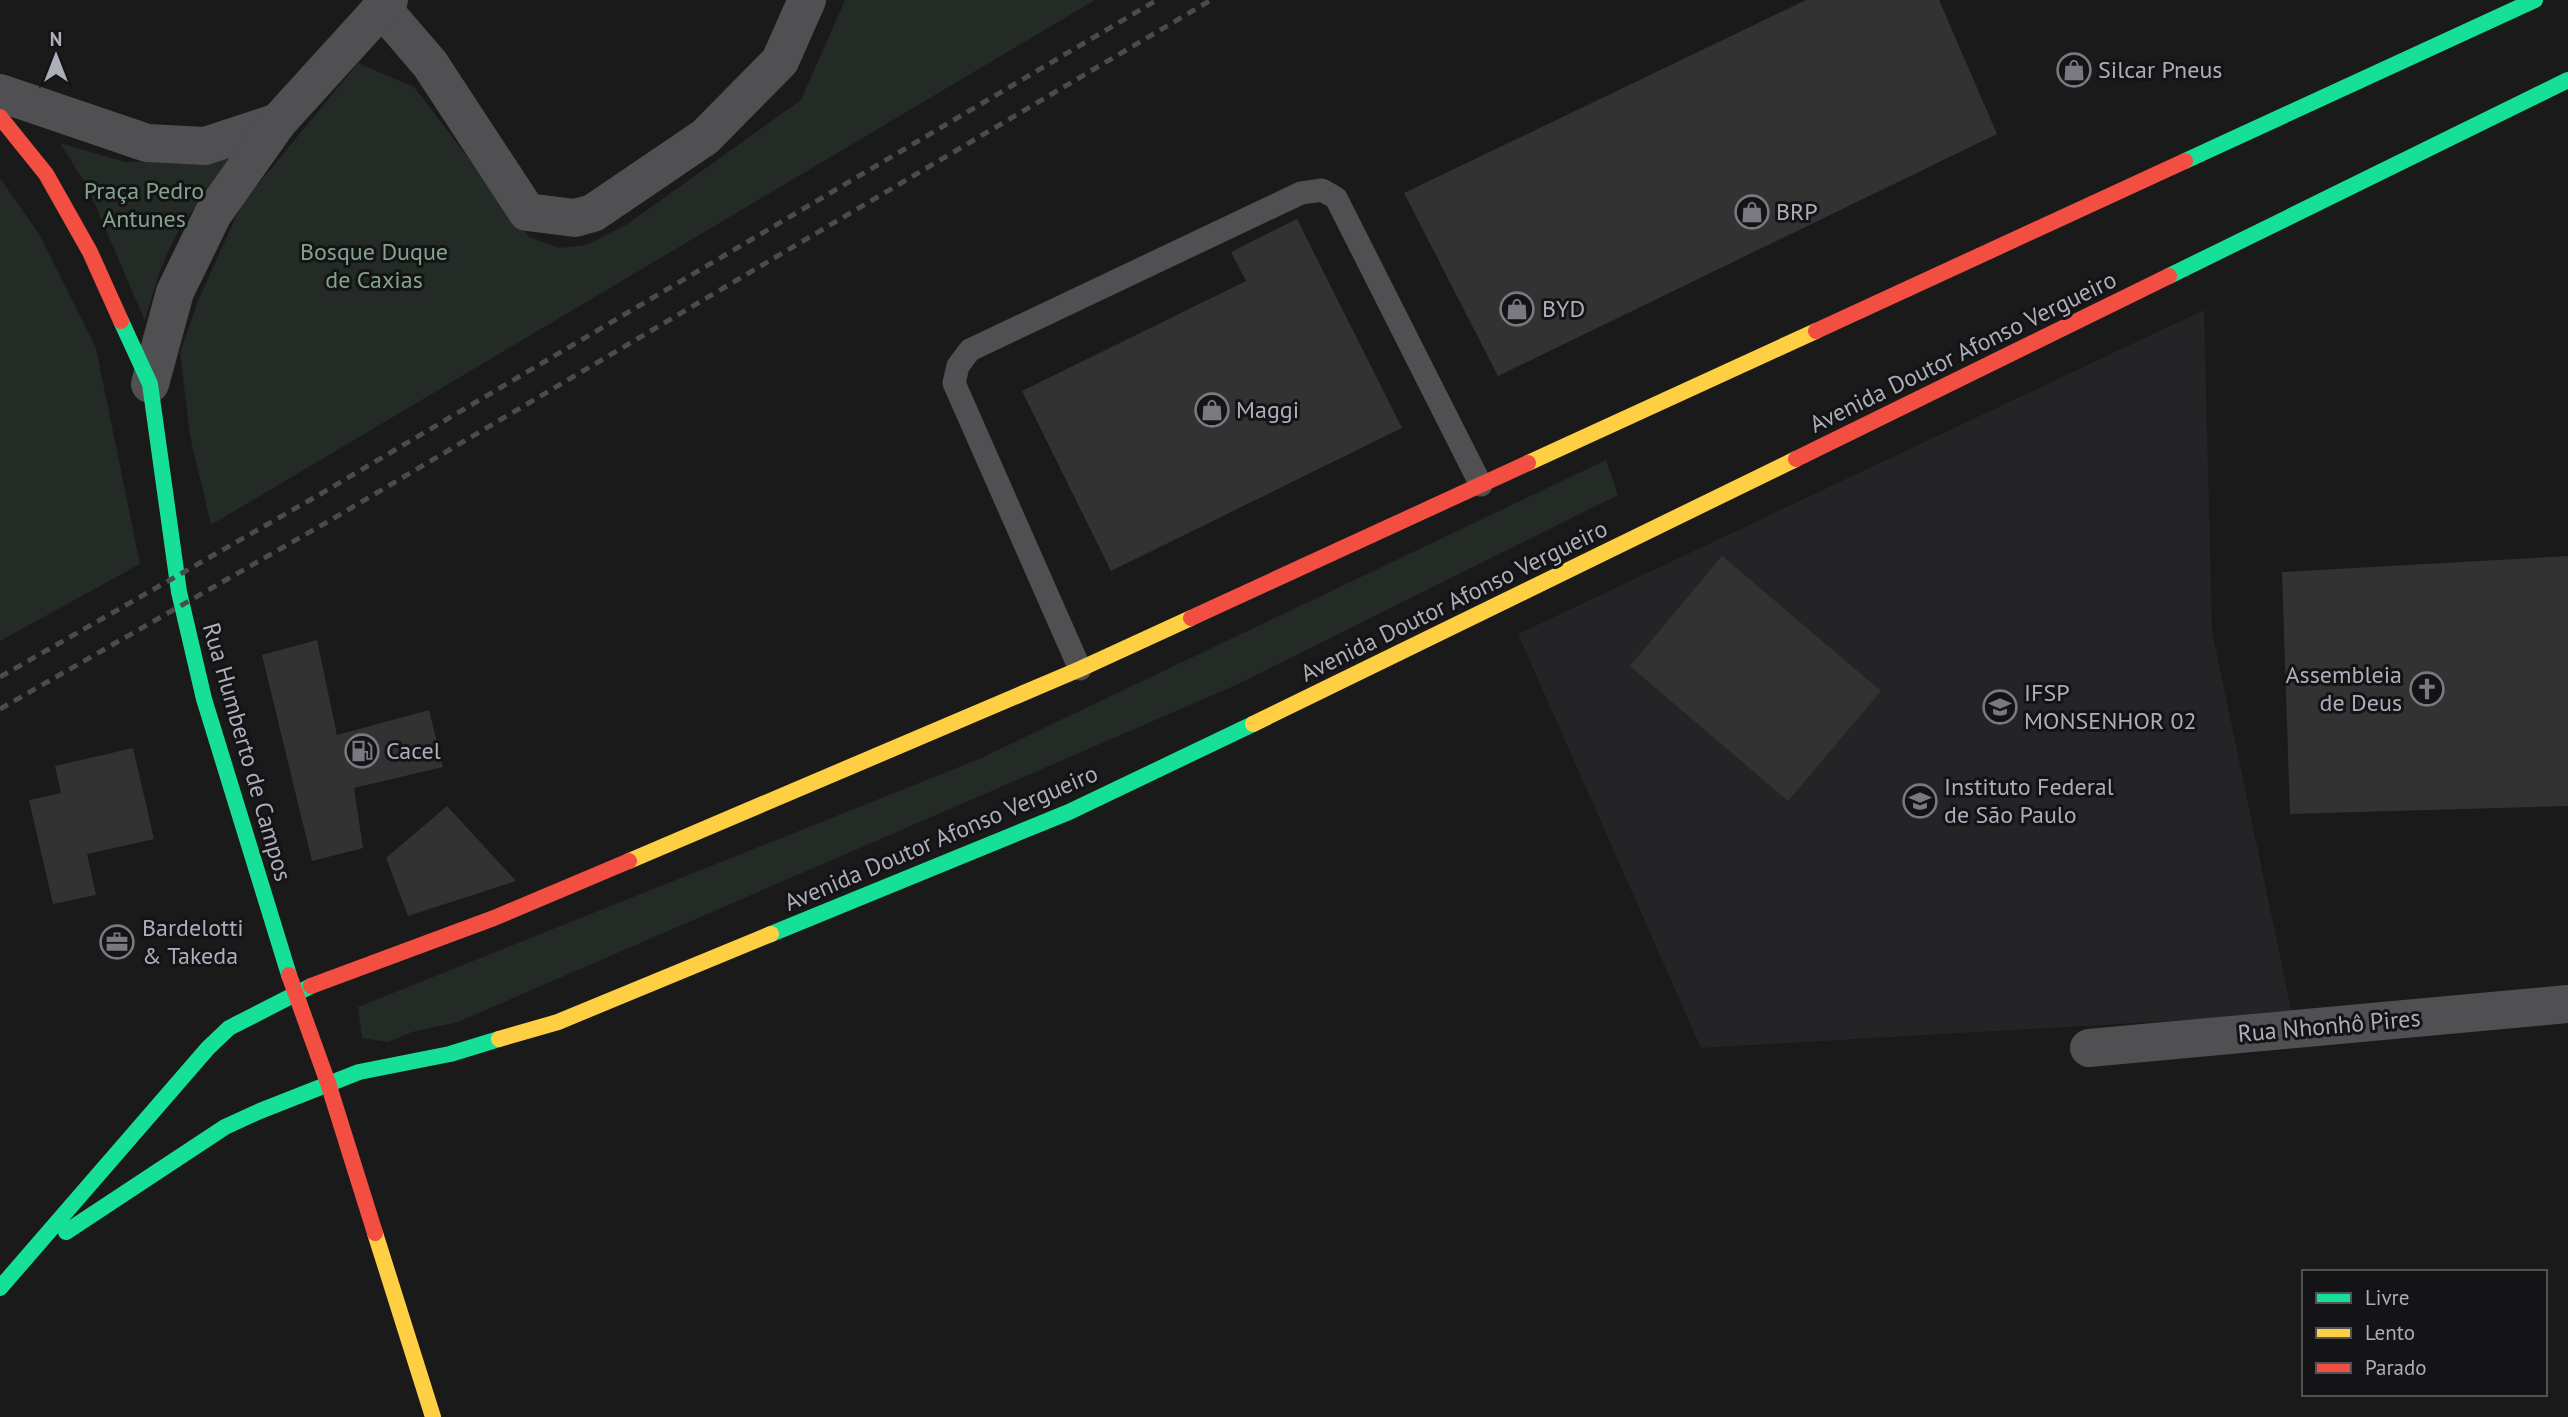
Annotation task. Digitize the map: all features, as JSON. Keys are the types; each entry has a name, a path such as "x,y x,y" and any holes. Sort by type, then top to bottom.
{"main road":[{"path":"0,1288 208,1048 229,1028 294,992 494,918 1080,669 2535,0"},
{"name":"Avenida Doutor Afonso Vergueiro","path":"29,1256 225,1127 359,1072 450,1054 558,1022 1069,812 1542,585 2568,80"},
{"name":"Rua Humberto de Campos","path":"0,117 46,174 90,252 150,384 179,592 204,699 294,992 328,1083 433,1417"}],"street":[{"path":"150,384 180,281 214,214 278,122 385,3 430,64 527,212 575,218 593,213 705,137 780,61 807,0"},
{"path":"0,93 147,143 205,146 278,122"},
{"name":"Rua Nhonhô Pires","path":"2089,1048 2568,1004"}],"lane":[{"path":"1080,669 954,383 958,366 970,350 1301,193 1322,190 1336,198 1481,485"}],"shaded area":[{"name":"Instituto Federal de São Paulo","path":"2204,310 2212,631 2292,1014 1701,1048 1518,634"}],"green space":[{"name":"Bosque Duque de Caxias","path":"845,0 1095,0 211,525 190,436 180,352 198,301 241,205 358,63 414,87 529,237 559,248 586,245 626,225 801,100"},
{"name":"Praça Pedro Antunes","path":"60,143 125,162 204,162 242,150 198,203 175,238 161,268 145,321 88,188"},
{"path":"0,178 39,234 96,348 140,564 0,641"},
{"path":"1606,460 1618,495 1236,685 458,1022 412,1032 388,1042 362,1038 358,1007 979,759"}],"building":[{"path":"1806,0 1939,0 1997,134 1498,376 1404,193"},
{"name":"Maggi","path":"1297,219 1402,428 1111,571 1022,391 1246,281 1231,252"},
{"path":"1722,556 1881,691 1788,801 1630,666"},
{"name":"Assembleia de Deus","path":"2568,556 2568,806 2290,814 2282,572"},
{"name":"Cacel","path":"317,640 337,735 429,710 443,767 354,788 363,848 312,861 262,655"},
{"path":"133,748 154,839 87,854 96,895 53,904 29,800 61,793 55,766"},
{"name":"Cacel","path":"447,806 516,881 408,916 386,858"}],"railway":[{"path":"0,677 317,496 1157,0"},
{"path":"0,709 329,521 1211,0"}],"traffic: fast":[{"path":"2185,161 2535,0"},
{"path":"2169,276 2568,80"},
{"path":"121,321 150,384 179,592 204,699 289,975"},
{"path":"771,934 1069,812 1253,724"},
{"path":"0,1288 208,1048 229,1028 311,986"},
{"path":"66,1232 225,1127 260,1111 359,1072 450,1054 499,1039"}],"traffic: slow":[{"path":"1528,463 1816,331"},
{"path":"1253,724 1796,459"},
{"path":"629,861 1080,669 1191,618"},
{"path":"499,1039 558,1022 771,934"},
{"path":"375,1233 433,1417"}],"traffic: jam":[{"path":"0,117 46,174 90,252 121,321"},
{"path":"1816,331 2185,161"},
{"path":"1796,459 2169,276"},
{"path":"1191,618 1528,463"},
{"path":"311,986 494,918 629,861"},
{"path":"289,975 328,1083 375,1233"}],"place":[{"name":"Silcar Pneus","path":"2074,70"},
{"name":"BRP","path":"1752,212"},
{"name":"BYD","path":"1517,309"},
{"name":"Maggi","path":"1212,410"},
{"name":"Assembleia de Deus","path":"2427,689"},
{"name":"IFSP MONSENHOR 02","path":"2000,707"},
{"name":"Cacel","path":"362,751"},
{"name":"Instituto Federal de São Paulo","path":"1920,801"},
{"name":"Bardelotti & Takeda","path":"117,942"}]}
